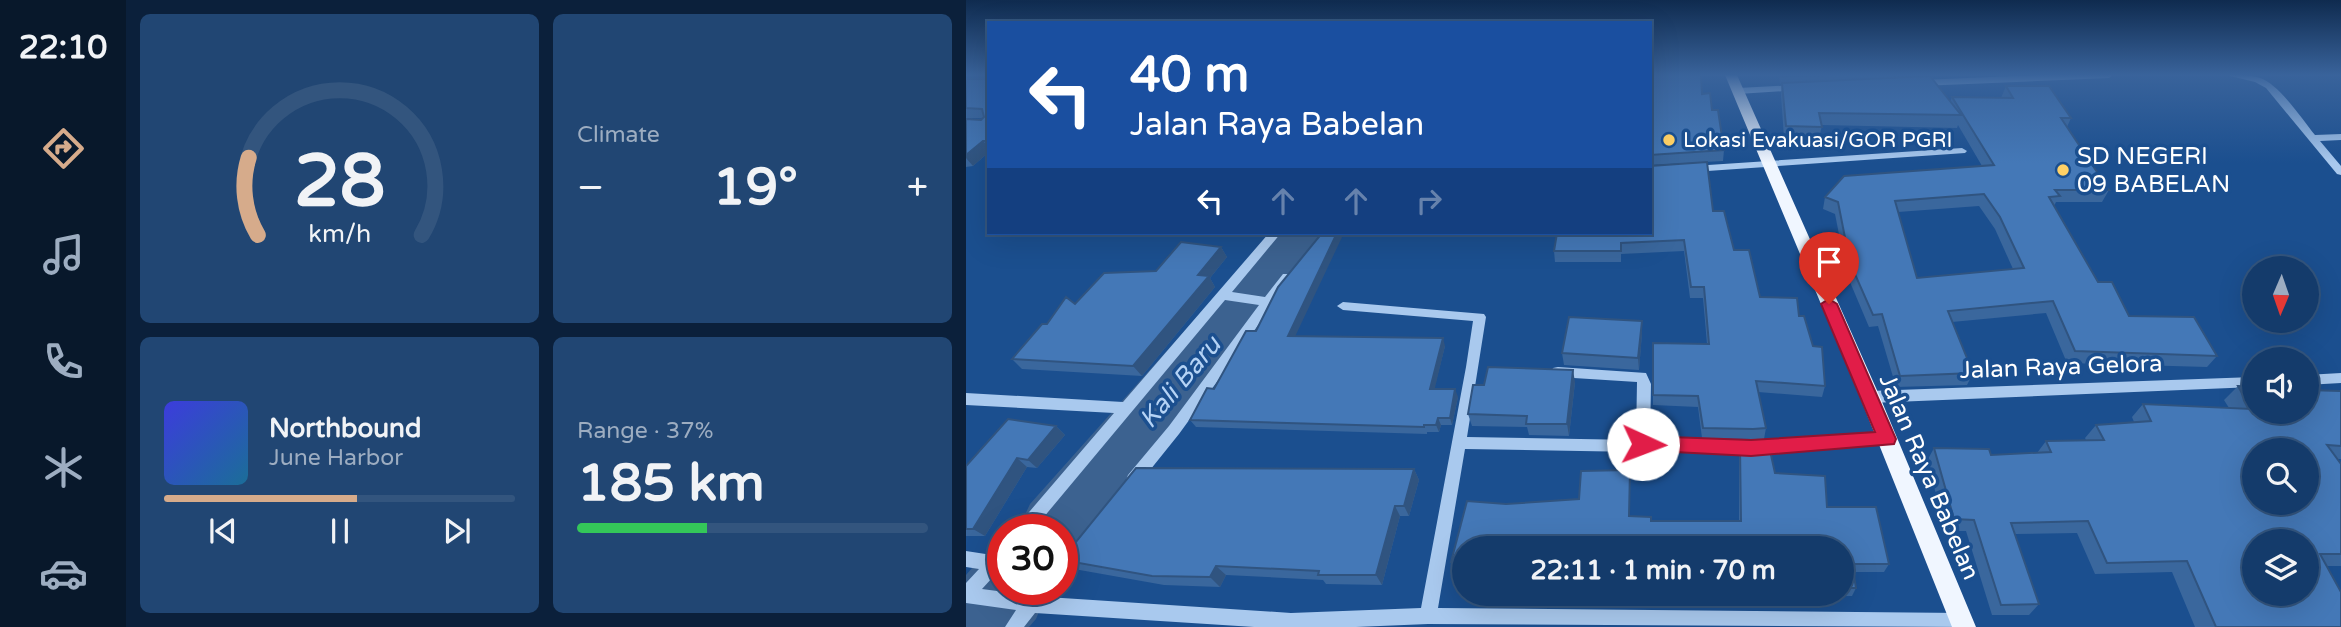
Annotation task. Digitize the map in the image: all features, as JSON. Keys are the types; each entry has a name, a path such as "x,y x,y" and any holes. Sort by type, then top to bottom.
{"main road":[{"name":"Jalan Raya Babelan","path":"1744,104 1870,397 1963,624"}],"street":[{"path":"2284,104 2341,172"},
{"path":"2311,138 2341,137"},
{"path":"1675,170 1962,151"},
{"path":"1037,514 1226,296 1273,235"},
{"path":"1122,493 1174,430 1265,301 1298,262"},
{"path":"1226,296 1265,301"},
{"path":"1343,306 1479,315 1480,368 1458,443 1428,616"},
{"path":"1541,371 1640,377 1644,384 1643,444"},
{"path":"2319,380 2341,379"},
{"name":"Jalan Raya Gelora","path":"1870,397 2242,382"},
{"path":"966,399 1128,408"},
{"path":"1458,443 1643,444 1751,448 1887,439"},
{"path":"966,559 987,559"},
{"path":"971,595 987,574"},
{"path":"1013,627 1024,605"},
{"path":"1062,605 1290,624 1428,616 1963,624"}],"building":[{"path":"966,104 987,104 987,141 983,141 966,155 966,119 981,120 984,117 982,109 966,108"},
{"path":"1652,104 1711,104 1712,110 1718,110 1724,150 1652,155"},
{"path":"1784,104 1952,104 1961,115 1819,113 1822,127 1786,126"},
{"path":"1956,104 2062,104 2071,118 2061,118 2109,190 2055,190 2060,196 2049,197 2098,282 2112,282 2129,316 2194,317 2217,356 2075,351 2053,301 1948,311 1973,373 1900,376 1882,314 1873,315 1850,263 1838,202 1825,197 1844,176 1994,165","holes":["1984,194 2000,217 2024,268 1917,278 1895,201"]},
{"path":"1707,162 1713,211 1724,211 1734,250 1749,250 1760,297 1797,298 1799,316 1804,316 1813,346 1822,347 1825,386 1756,381 1766,428 1703,428 1698,396 1653,395 1653,343 1709,344 1704,287 1691,287 1684,240 1621,243 1621,251 1554,251 1557,235 1652,235 1652,166"},
{"path":"1320,235 1336,235 1288,336 1443,338 1430,389 1455,389 1450,418 1438,418 1436,425 1424,427 1190,420 1207,388 1214,389 1246,331 1256,331 1278,287"},
{"path":"1181,242 1221,247 1198,275 1209,276 1133,366 1012,359 1042,324 1047,324 1066,297 1075,304 1104,273 1156,271"},
{"path":"1569,317 1642,321 1638,358 1562,353"},
{"path":"1488,367 1573,370 1567,424 1526,424 1527,416 1468,414 1473,385 1484,385"},
{"path":"2319,390 2341,391 2341,446 2327,445 2341,464 2341,554 2320,554 2341,592 2341,627 2216,627 2187,561 2107,563 2088,521 2011,523 2039,604 2001,605 1974,520 1954,519 1934,448 1989,449 1991,455 2051,452 2046,441 2104,440 2096,425 2151,421 2143,404 2242,409 2242,424 2319,424"},
{"path":"1008,419 1056,426 1028,460 1017,458 973,529 966,529 966,466"},
{"path":"1769,446 1775,473 1825,476 1827,507 1876,507 1889,564 1854,564 1854,536 1458,536 1467,501 1506,504 1579,499 1581,471 1630,470 1629,516 1651,517 1651,521 1741,521 1740,447"},
{"path":"1136,468 1414,469 1404,506 1395,506 1376,575 1318,575 1319,571 1216,566 1210,577 1152,576 1078,563 1078,539"}],"waterway":[{"name":"Kali Baru","path":"1070,514 1301,235"},
{"name":"Kali Baru","path":"976,627 994,605"}],"place":[{"name":"Lokasi Evakuasi/GOR PGRI","path":"1669,140"},
{"name":"SD NEGERI 09 BABELAN","path":"2063,170"}],"route":[{"path":"1643,444 1751,448 1887,439 1829,304"}]}
